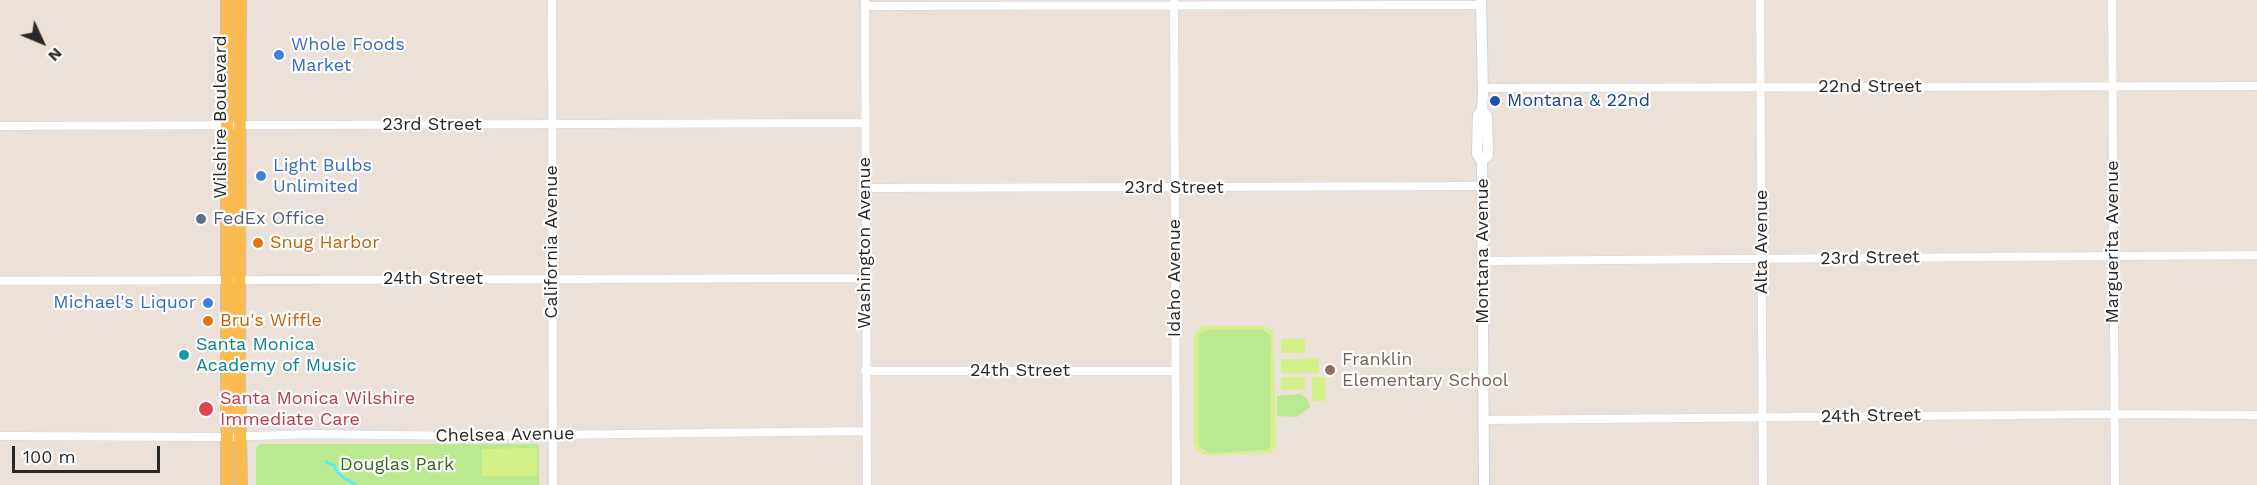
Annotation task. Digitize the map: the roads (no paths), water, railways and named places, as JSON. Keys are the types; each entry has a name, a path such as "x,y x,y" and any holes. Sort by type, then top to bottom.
{"main road":[{"name":"Wilshire Boulevard","path":"227,0 234,125 235,280 241,485"},
{"name":"Wilshire Boulevard","path":"234,125 240,0"},
{"name":"Wilshire Boulevard","path":"227,485 227,437 235,280"}],"street":[{"name":"California Avenue","path":"552,0 553,485"},
{"name":"Alta Avenue","path":"1760,0 1763,485"},
{"name":"Marguerita Avenue","path":"2112,0 2115,485"},
{"path":"865,3 1482,2"},
{"name":"Montana Avenue","path":"1482,2 1483,88 1482,110 1478,116 1477,154 1482,161 1483,186 1484,485"},
{"name":"Washington Avenue","path":"865,3 867,485"},
{"name":"Idaho Avenue","path":"1174,3 1176,485"},
{"name":"22nd Street","path":"1483,88 2257,86"},
{"name":"23rd Street","path":"0,126 865,123"},
{"name":"23rd Street","path":"865,188 1174,189 1483,186"},
{"name":"23rd Street","path":"1483,261 2257,255"},
{"name":"24th Street","path":"0,281 866,278"},
{"name":"24th Street","path":"865,371 1175,371"},
{"name":"24th Street","path":"1485,420 2114,414 2257,415"},
{"name":"Chelsea Avenue","path":"0,436 240,437 309,434 467,436 866,431"}],"waterway":[{"path":"326,462 334,465 340,475 356,485"}],"place":[{"name":"Whole Foods Market","path":"279,55"},
{"name":"Montana & 22nd","path":"1495,101"},
{"name":"Light Bulbs Unlimited","path":"261,176"},
{"name":"FedEx Office","path":"201,219"},
{"name":"Snug Harbor","path":"258,243"},
{"name":"Michael's Liquor","path":"208,303"},
{"name":"Bru's Wiffle","path":"208,321"},
{"name":"Santa Monica Academy of Music","path":"184,355"},
{"name":"Franklin Elementary School","path":"1330,370"},
{"name":"Santa Monica Wilshire Immediate Care","path":"206,409"}],"park label":[{"name":"Douglas Park","path":"397,465"}]}
